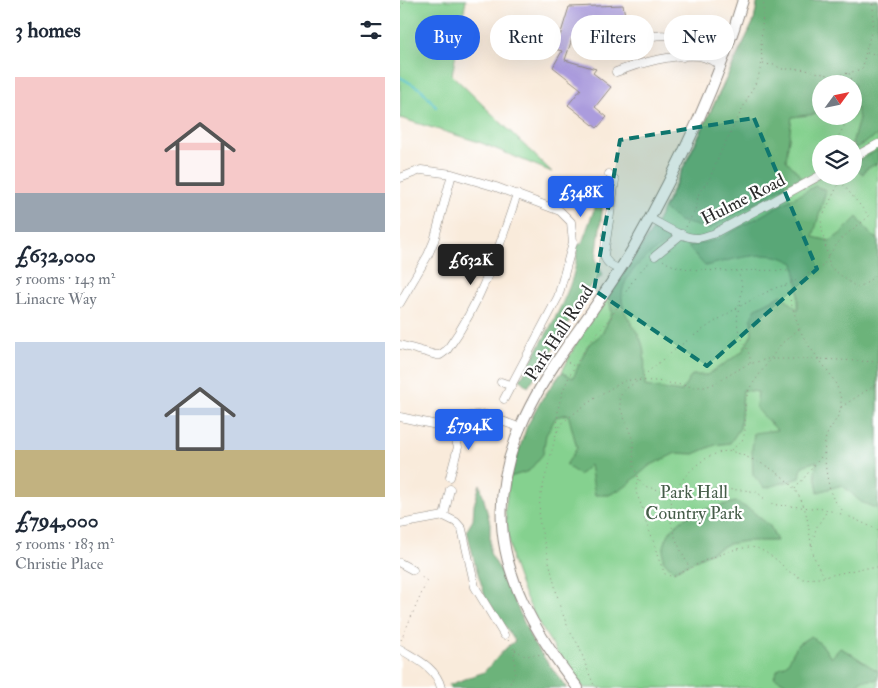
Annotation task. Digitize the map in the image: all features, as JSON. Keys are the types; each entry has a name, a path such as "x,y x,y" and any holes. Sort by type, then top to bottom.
{"main road":[{"name":"Park Hall Road","path":"578,688 550,651 528,614 512,579 506,558 501,530 502,494 512,446 534,401 565,349 620,270 680,162 721,64 743,0"}],"street":[{"path":"616,72 634,65 665,60"},
{"path":"710,60 721,64"},
{"path":"862,153 878,144"},
{"path":"402,174 421,170 452,174 517,194 560,211 571,222 573,242 558,297 504,399"},
{"path":"400,303 434,241 452,174"},
{"path":"609,174 616,180 604,255 611,266 620,270"},
{"name":"Hulme Road","path":"649,218 682,234 698,238 713,234 812,180"},
{"path":"400,345 436,355 440,355 448,350 493,266 517,194"},
{"path":"654,260 682,234"},
{"path":"501,382 512,386"},
{"path":"400,417 439,426 451,426 470,416 483,414 521,428"},
{"path":"450,477 458,447 451,426"},
{"path":"444,516 450,489"},
{"path":"400,524 444,516 456,522 462,529 475,587 504,636"},
{"path":"400,563 413,570"},
{"path":"400,649 431,670 439,680 441,688"}],"path":[{"path":"400,8 406,0"},
{"path":"682,234 695,210 699,192 709,180 722,147 758,78 762,64 761,41 764,0"},
{"path":"872,0 875,18"},
{"path":"762,64 774,65 782,69 801,69 833,76 849,73 863,67 875,18 878,14"},
{"path":"866,53 878,54"},
{"path":"878,271 861,287 856,287 830,267 827,259 821,219 840,181 869,216 846,235 827,259 823,266 740,306 681,345 624,390 619,398 621,410 633,440 634,467 638,479 644,486 670,492 698,489 757,492 768,502 777,505 828,511 848,516 878,530"},
{"path":"663,261 664,250"},
{"path":"597,688 586,666 580,646 569,630 560,607 539,520 540,498 556,434 559,405 563,391 582,356 608,321 631,283 641,270 654,260 663,261 676,267 722,271 770,269 787,271"},
{"path":"736,270 743,286 738,328 751,357 750,364"},
{"path":"785,285 804,338 819,358 835,386 841,407 838,417 826,438 825,451 832,494 838,505 848,516"},
{"path":"674,492 698,464 712,455 730,451 742,441 745,432 746,402 749,388 785,339 800,329"},
{"path":"556,434 561,424 601,394 622,382 639,380 705,387 750,364 769,359 819,358 878,362"},
{"path":"841,407 878,383"},
{"path":"730,451 765,464 780,473 794,489 804,507 816,563 825,576"},
{"path":"794,489 825,451"},
{"path":"638,479 636,492 661,567 665,574 673,577 690,567 733,550 757,548 802,579 863,568 878,568"},
{"path":"670,492 673,501 671,521 673,531 690,567"},
{"path":"812,547 816,528 828,511"},
{"path":"400,643 427,581 413,570"},
{"path":"504,636 514,649 525,656 540,655 550,651"},
{"path":"508,688 515,673 514,649"}],"highlighted area":[{"path":"754,118 817,269 707,366 594,290 620,140"}],"green space":[{"path":"400,0 466,0 463,15 415,15 415,60 455,60 452,75 552,172 479,142 400,118"},
{"name":"Park Hall Country Park","path":"758,0 878,0 878,688 584,688 563,662 536,619 512,561 505,511 508,486 514,462 542,399 562,372 578,339 654,228 754,21"},
{"path":"758,0 878,0 878,48 875,59 878,60 878,135 862,144 862,135 854,135 857,125 862,125 862,75 812,75 812,115 792,117 786,160 802,177 709,229 679,221 664,209 754,21"},
{"path":"878,150 878,163 866,169 863,174 862,158"},
{"path":"815,186 826,190 813,237 830,241 857,217 871,235 878,239 878,509 861,502 842,485 818,492 815,473 817,461 802,466 800,478 765,488 753,475 752,449 754,433 777,430 756,408 758,392 743,390 740,428 730,443 715,445 694,454 676,453 649,466 625,487 609,495 595,495 590,465 579,475 566,465 577,448 568,414 556,417 546,435 543,454 529,471 510,477 527,426 542,399 562,372 573,378 588,345 602,334 612,313 608,296 654,228 672,239 644,259 635,268 628,277 622,297 624,309 642,343 645,386 681,392 692,375 707,375 742,352 752,334 751,318 756,308 782,295 798,310 798,287 794,263 780,257 762,255 742,257 705,266 688,247 719,239"},
{"path":"599,196 603,204 596,260 603,275 588,289 577,305 563,334 528,387 520,380 566,295 573,277 576,246 582,243"},
{"path":"480,484 490,523 490,553 504,577 533,643 567,688 450,688 449,685 484,672 515,641 485,596 467,530 473,520 474,505"},
{"path":"736,502 752,511 770,526 777,541 746,541 728,544 673,571 663,560 664,545 676,524 697,512"},
{"path":"811,636 823,646 831,658 840,648 878,671 878,678 875,680 862,680 855,686 856,688 785,688 785,683 774,677 778,669 787,664 798,644"}],"building":[{"path":"623,5 625,15 571,15 571,42 565,60 596,69 593,73 611,87 595,107 607,117 597,128 568,105 581,89 553,67 557,60 561,60 561,33 569,7"}],"waterway":[{"path":"400,77 422,90 436,107"}]}
